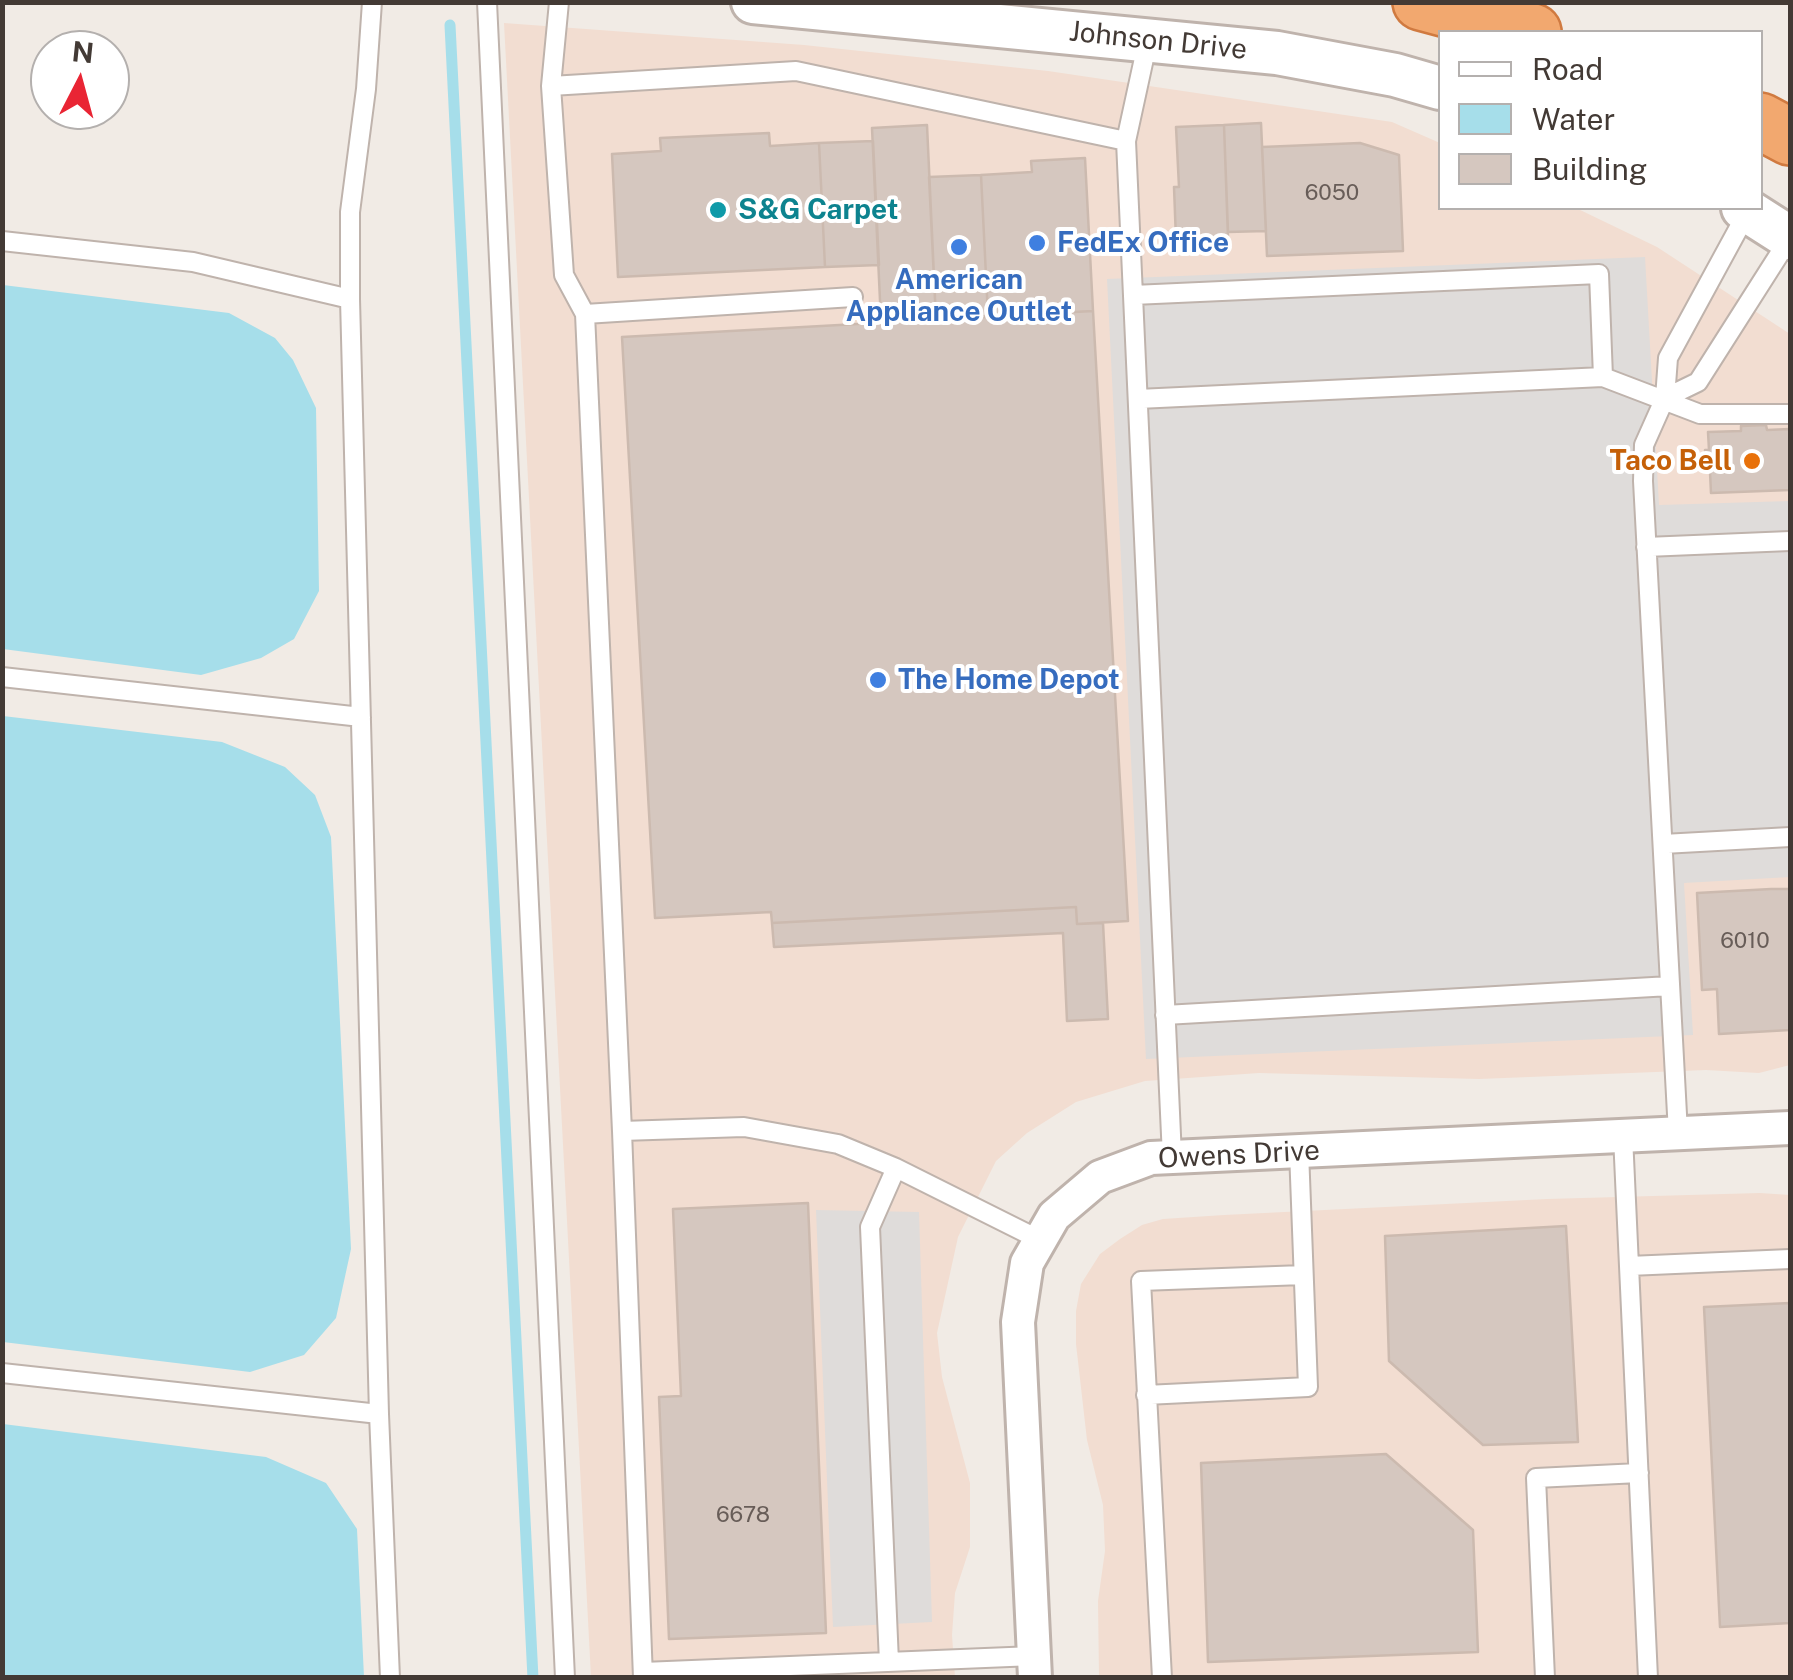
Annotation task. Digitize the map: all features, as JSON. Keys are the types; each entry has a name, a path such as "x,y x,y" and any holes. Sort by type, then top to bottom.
{"highway":[{"path":"1421,2 1525,30"},
{"path":"1763,123 1790,137"}],"street":[{"name":"Johnson Drive","path":"754,2 1277,52 1438,87"},
{"path":"1748,210 1790,238"},
{"name":"Owens Drive","path":"1035,1667 1018,1322 1027,1263 1040,1240 1054,1216 1100,1177 1151,1158 1790,1128"}],"lane":[{"path":"372,2 366,89 350,212 350,299 379,1414 390,1678"},
{"path":"487,2 565,1678"},
{"path":"559,2 551,86 564,276 586,314 643,1675 889,1662 1035,1667"},
{"path":"1148,40 1126,140 1172,1157"},
{"path":"551,86 796,72 1126,140"},
{"path":"1678,1133 1646,547 1644,445 1664,398 1668,358 1745,210"},
{"path":"1664,398 1698,382 1790,238"},
{"path":"2,241 193,262 350,299"},
{"path":"1133,295 1600,274 1603,378"},
{"path":"586,314 852,297"},
{"path":"1138,399 1603,378 1700,414 1790,414"},
{"path":"1646,547 1790,540"},
{"path":"2,676 361,717"},
{"path":"1662,844 1790,837"},
{"path":"1166,1014 1670,986"},
{"path":"622,1131 744,1128 838,1144 896,1168 1040,1240"},
{"path":"1623,1136 1648,1678"},
{"path":"1146,1395 1308,1387 1298,1151"},
{"path":"889,1662 870,1227 896,1168"},
{"path":"1629,1266 1790,1258"},
{"path":"1162,1678 1141,1281 1304,1275"},
{"path":"2,1373 379,1414"},
{"path":"1546,1678 1536,1478 1639,1473"}],"shaded area":[{"path":"504,23 804,45 1048,71 1392,122 1438,142 1438,210 1580,210 1657,247 1790,334 1790,1065 1759,1073 1706,1070 1479,1079 1259,1073 1145,1081 1076,1102 1027,1133 996,1161 958,1237 937,1333 942,1377 970,1483 970,1547 955,1593 955,1677 591,1677"},
{"path":"1645,257 1659,505 1790,501 1790,877 1684,883 1693,1035 1146,1059 1107,279"},
{"path":"1790,1195 1790,1677 1099,1677 1098,1601 1105,1551 1103,1505 1087,1440 1076,1311 1081,1284 1100,1254 1120,1239 1142,1225 1163,1219 1547,1199"},
{"path":"816,1210 919,1212 932,1622 833,1627"}],"water":[{"path":"3,285 229,313 275,338 293,360 316,408 319,591 294,639 261,658 201,675 3,649"},
{"path":"3,716 222,742 285,767 315,795 331,837 351,1249 336,1318 304,1355 250,1372 3,1342"},
{"path":"3,1424 266,1457 326,1483 357,1529 364,1677 3,1677"}],"building":[{"path":"1261,123 1266,231 1228,232 1224,125"},
{"path":"927,125 936,320 881,322 872,128"},
{"path":"1224,125 1228,238 1176,240 1176,127"},
{"name":"S&G Carpet","path":"769,133 770,146 819,143 825,267 618,277 612,154 661,151 660,138"},
{"path":"873,141 879,265 825,267 819,143"},
{"path":"1360,143 1399,155 1403,251 1267,256 1262,147"},
{"name":"FedEx Office","path":"1085,158 1093,311 988,316 981,175 1032,172 1031,161"},
{"name":"American Appliance Outlet","path":"981,175 988,316 936,320 929,177"},
{"name":"The Home Depot","path":"1093,311 1128,921 1077,924 1076,907 772,923 771,912 655,918 622,337"},
{"path":"1766,425 1767,430 1790,429 1790,490 1711,493 1710,472 1706,472 1708,432"},
{"path":"1790,889 1790,1030 1719,1034 1717,989 1702,990 1697,893"},
{"path":"1076,907 1077,924 1103,923 1108,1019 1067,1021 1063,933 774,947 772,923"},
{"path":"808,1203 826,1633 669,1639 659,1397 681,1396 673,1209"},
{"path":"1566,1226 1578,1442 1483,1445 1389,1361 1385,1236"},
{"path":"1790,1303 1790,1623 1720,1627 1704,1307"},
{"path":"1386,1454 1473,1530 1478,1652 1208,1662 1201,1463"}],"waterway":[{"path":"450,25 533,1678"}],"place":[{"name":"S&G Carpet","path":"718,210"},
{"name":"FedEx Office","path":"1037,243"},
{"name":"American Appliance Outlet","path":"959,247"},
{"name":"Taco Bell","path":"1752,461"},
{"name":"The Home Depot","path":"878,680"}]}
